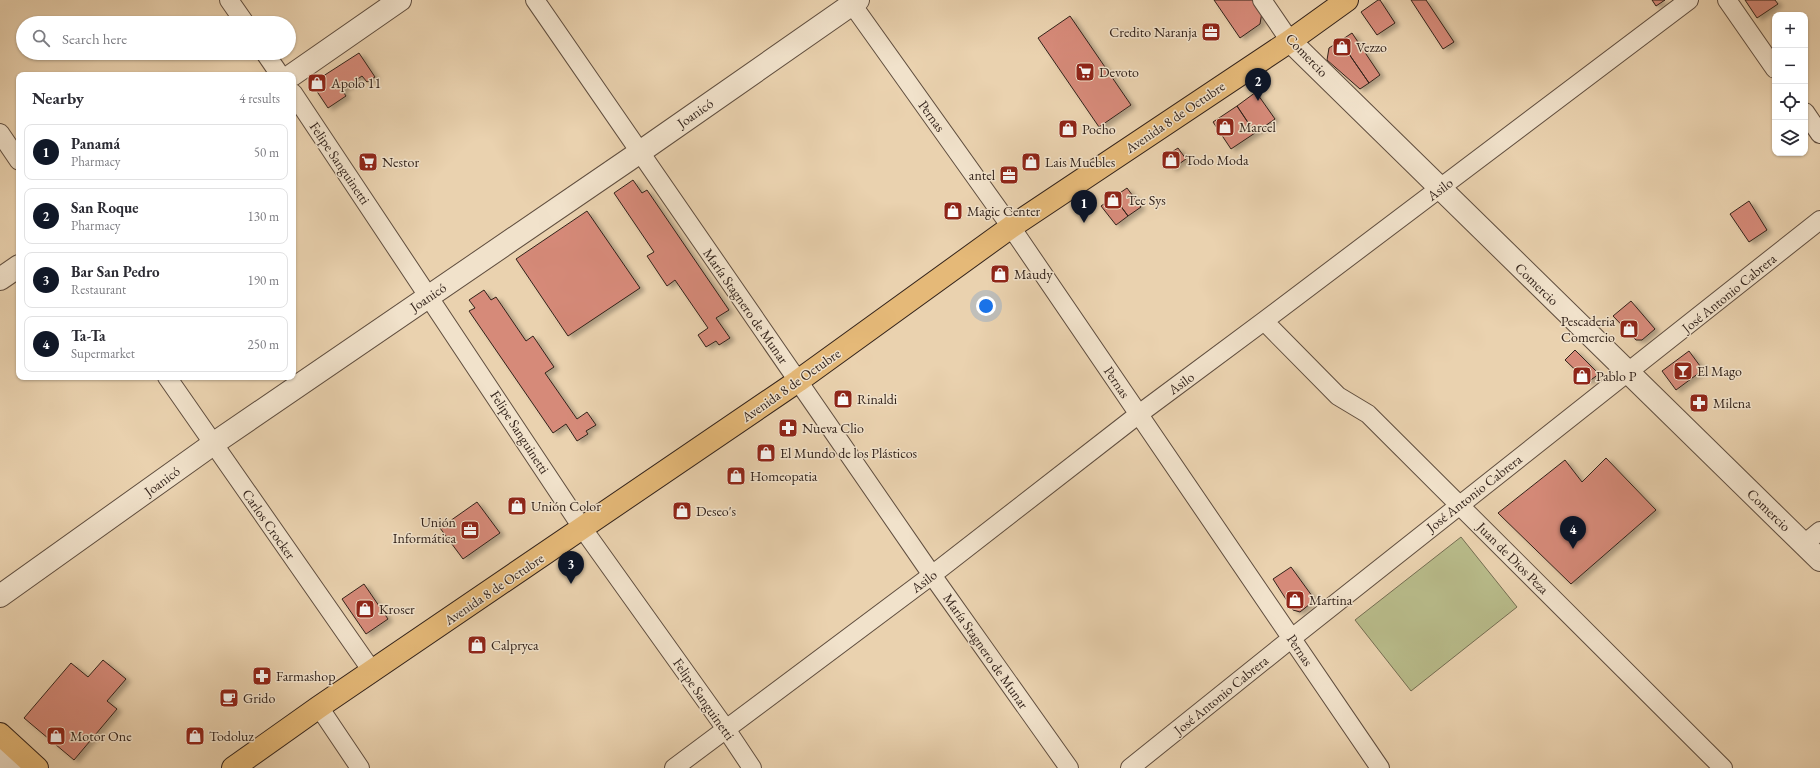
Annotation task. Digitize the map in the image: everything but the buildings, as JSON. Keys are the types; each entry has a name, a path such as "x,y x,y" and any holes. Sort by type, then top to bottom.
{"main road":[{"name":"Avenida 8 de Octubre","path":"233,768 319,707 583,529 798,381 1011,227 1290,40 1347,0"},
{"path":"0,734 37,768"}],"street":[{"path":"229,0 239,16"},
{"path":"296,72 400,0"},
{"name":"María Stagnero de Munar","path":"535,0 932,575 1069,768"},
{"name":"Comercio","path":"1262,0 1290,40 1628,373 1812,538 1820,560"},
{"name":"Asilo","path":"674,768 932,575 1139,414 1440,189 1689,0"},
{"path":"1727,0 1772,65"},
{"name":"Joanicó","path":"0,596 213,444 640,152 853,1"},
{"name":"Pernas","path":"853,1 1011,227 1380,768"},
{"path":"270,60 278,72"},
{"name":"Felipe Sanguinetti","path":"296,97 430,296 583,529 726,729 752,768"},
{"path":"1808,116 1820,134"},
{"path":"0,133 16,157"},
{"name":"José Antonio Cabrera","path":"1130,768 1820,220"},
{"path":"0,279 16,268"},
{"name":"Juan de Dios Peza","path":"1264,321 1338,396 1368,414 1723,768"},
{"name":"Carlos Crocker","path":"169,380 372,671"},
{"path":"319,707 360,768"},
{"path":"0,757 17,768"}],"green space":[{"path":"1461,537 1517,607 1411,691 1355,620"}],"place":[{"name":"Credito Naranja","path":"1211,32"},
{"name":"Vezzo","path":"1342,47"},
{"name":"Devoto","path":"1085,72"},
{"name":"Apolo 11","path":"317,83"},
{"name":"San Roque","path":"1258,101"},
{"name":"Marcel","path":"1225,127"},
{"name":"Pocho","path":"1068,129"},
{"name":"Todo Moda","path":"1171,160"},
{"name":"Nestor","path":"368,162"},
{"name":"Lais Muebles","path":"1031,162"},
{"name":"antel","path":"1009,175"},
{"name":"Tec Sys","path":"1113,200"},
{"name":"Magic Center","path":"953,211"},
{"name":"Panamá","path":"1084,223"},
{"name":"Maudy","path":"1000,274"},
{"name":"Pescaderia Comercio","path":"1629,329"},
{"name":"El Mago","path":"1683,371"},
{"name":"Pablo P","path":"1582,376"},
{"name":"Rinaldi","path":"843,399"},
{"name":"Milena","path":"1699,403"},
{"name":"Nueva Clio","path":"788,428"},
{"name":"El Mundo de los Plásticos","path":"766,453"},
{"name":"Homeopatia","path":"736,476"},
{"name":"Unión Color","path":"517,506"},
{"name":"Deseo's","path":"682,511"},
{"name":"Unión Informática","path":"470,530"},
{"name":"Ta-Ta","path":"1573,549"},
{"name":"Bar San Pedro","path":"571,584"},
{"name":"Martina","path":"1295,600"},
{"name":"Kroser","path":"365,609"},
{"name":"Calpryca","path":"477,645"},
{"name":"Farmashop","path":"262,676"},
{"name":"Grido","path":"229,698"},
{"name":"Motor One","path":"56,736"},
{"name":"Todoluz","path":"195,736"}]}
